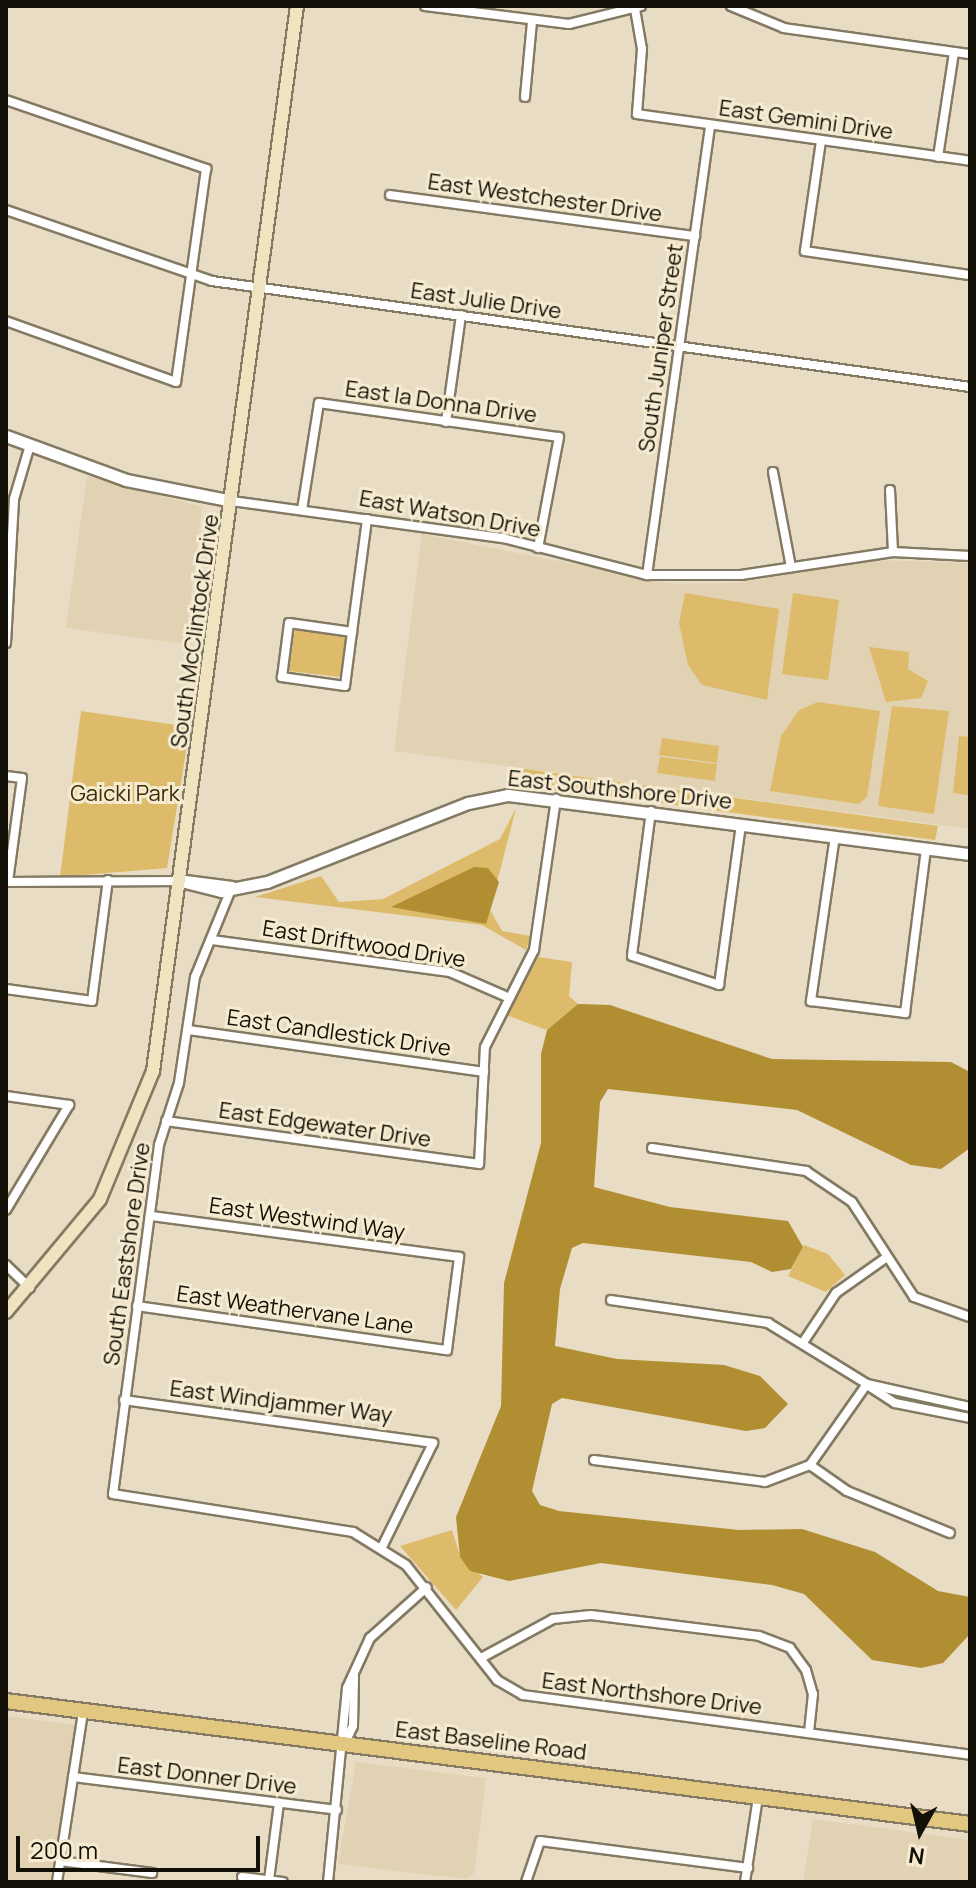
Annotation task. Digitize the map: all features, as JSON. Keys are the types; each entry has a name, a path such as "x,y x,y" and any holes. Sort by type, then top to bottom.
{"main road":[{"name":"South McClintock Drive","path":"6,1312 31,1289 89,1217 140,1116 158,1050 297,6"},
{"name":"East Baseline Road","path":"6,1701 970,1824"}],"street":[{"path":"425,6 532,22 569,24 638,8"},
{"path":"731,6 784,28 970,54"},
{"name":"East Gemini Drive","path":"638,8 642,49 637,114 970,161"},
{"path":"525,97 532,22"},
{"path":"938,157 954,52"},
{"path":"6,100 206,169 176,382 6,321"},
{"name":"South Juniper Street","path":"647,575 710,125"},
{"path":"821,141 805,251 970,275"},
{"name":"East Westchester Drive","path":"390,195 695,236"},
{"name":"East Julie Drive","path":"6,210 190,275 261,288 970,387"},
{"path":"446,422 461,315"},
{"name":"East la Donna Drive","path":"302,510 319,403 559,437 538,548"},
{"name":"East Watson Drive","path":"6,436 126,480 232,501 367,519 538,548 647,575 726,577 893,552 970,556"},
{"path":"8,643 10,536 18,474 30,445"},
{"path":"773,472 791,567"},
{"path":"890,490 893,552"},
{"path":"352,632 289,623 282,677 345,686 367,519"},
{"path":"6,776 22,778 7,882 181,881"},
{"name":"East Southshore Drive","path":"181,881 232,887 299,873 468,803 508,795 970,854"},
{"path":"484,1072 488,1035 505,996 534,950 556,799"},
{"path":"651,811 632,956 719,985 741,824"},
{"path":"835,836 811,1001 905,1013 926,848"},
{"path":"6,989 92,1001 108,880"},
{"name":"South Eastshore Drive","path":"113,1494 137,1306 166,1121 189,1030 195,977 232,887"},
{"name":"East Driftwood Drive","path":"212,940 450,972 505,996"},
{"name":"East Candlestick Drive","path":"189,1030 484,1072"},
{"name":"East Edgewater Drive","path":"166,1121 479,1164 484,1072"},
{"path":"6,1096 69,1105 6,1210"},
{"path":"652,1148 806,1171 852,1202 884,1259 914,1297 970,1317"},
{"name":"East Westwind Way","path":"150,1216 459,1257 447,1350"},
{"path":"804,1341 836,1293 884,1259"},
{"path":"6,1265 31,1289"},
{"path":"611,1300 732,1313 804,1341 895,1403 970,1418"},
{"name":"East Weathervane Lane","path":"137,1306 447,1350"},
{"path":"867,1384 970,1407"},
{"path":"594,1460 734,1482 765,1482 810,1465 867,1384"},
{"name":"East Windjammer Way","path":"124,1400 433,1443 382,1547"},
{"path":"810,1465 847,1491 950,1533"},
{"name":"East Northshore Drive","path":"113,1494 322,1522 382,1547 427,1587 497,1680 523,1695 970,1755"},
{"path":"328,1882 354,1677 370,1638 427,1587"},
{"path":"481,1658 522,1631 591,1615 759,1636 790,1648 806,1670 813,1694 809,1733"},
{"path":"57,1882 83,1712"},
{"name":"East Donner Drive","path":"73,1777 337,1810"},
{"path":"745,1882 758,1797"},
{"path":"269,1880 279,1803"},
{"path":"526,1882 540,1841 748,1868"},
{"path":"60,1861 152,1873"},
{"path":"242,1877 283,1882"}],"shaded area":[{"path":"87,476 202,507 185,644 66,628"},
{"path":"422,534 674,584 737,583 876,560 970,563 970,829 394,751"},
{"path":"474,867 488,868 499,882 486,924 391,907"},
{"path":"578,1004 610,1005 772,1059 951,1062 970,1072 970,1148 941,1169 911,1165 797,1110 608,1089 600,1102 594,1187 670,1207 788,1221 803,1247 791,1269 772,1272 751,1262 583,1243 572,1248 560,1289 555,1346 617,1359 724,1365 760,1376 788,1404 765,1428 746,1431 562,1398 552,1404 532,1491 540,1505 559,1511 739,1530 802,1529 875,1552 938,1591 970,1597 970,1634 943,1663 921,1668 872,1660 804,1594 772,1585 601,1563 509,1581 470,1571 460,1557 456,1517 501,1406 504,1283 541,1143 541,1054 547,1030"},
{"path":"6,1716 75,1725 53,1882 6,1882"},
{"path":"356,1762 486,1778 474,1873 466,1879 338,1864"},
{"path":"813,1819 970,1840 970,1882 803,1882"}],"green space":[{"path":"685,593 779,609 767,700 702,685 688,665 679,623"},
{"path":"793,593 839,600 828,680 782,674"},
{"path":"295,629 346,636 340,677 289,671"},
{"path":"869,647 909,652 908,669 928,681 921,698 886,702"},
{"path":"818,702 880,711 867,797 859,804 770,791 781,736 799,710"},
{"path":"892,706 949,711 934,814 878,806"},
{"name":"Gaicki Park","path":"81,711 190,727 167,868 60,877"},
{"path":"959,736 970,737 968,795 953,793"},
{"path":"662,738 719,746 717,763 659,755"},
{"path":"660,757 717,764 715,781 657,773"},
{"path":"511,767 640,785 642,800 507,786"},
{"path":"642,785 938,826 935,840 645,801"},
{"path":"516,808 490,910 502,931 531,936 526,950 482,925 255,897 321,876 339,902 383,899 500,839"},
{"path":"538,957 572,962 569,996 578,1004 547,1030 503,1014"},
{"path":"804,1245 828,1254 845,1275 826,1292 788,1276"},
{"path":"452,1530 461,1559 483,1577 456,1610 400,1546"}]}
